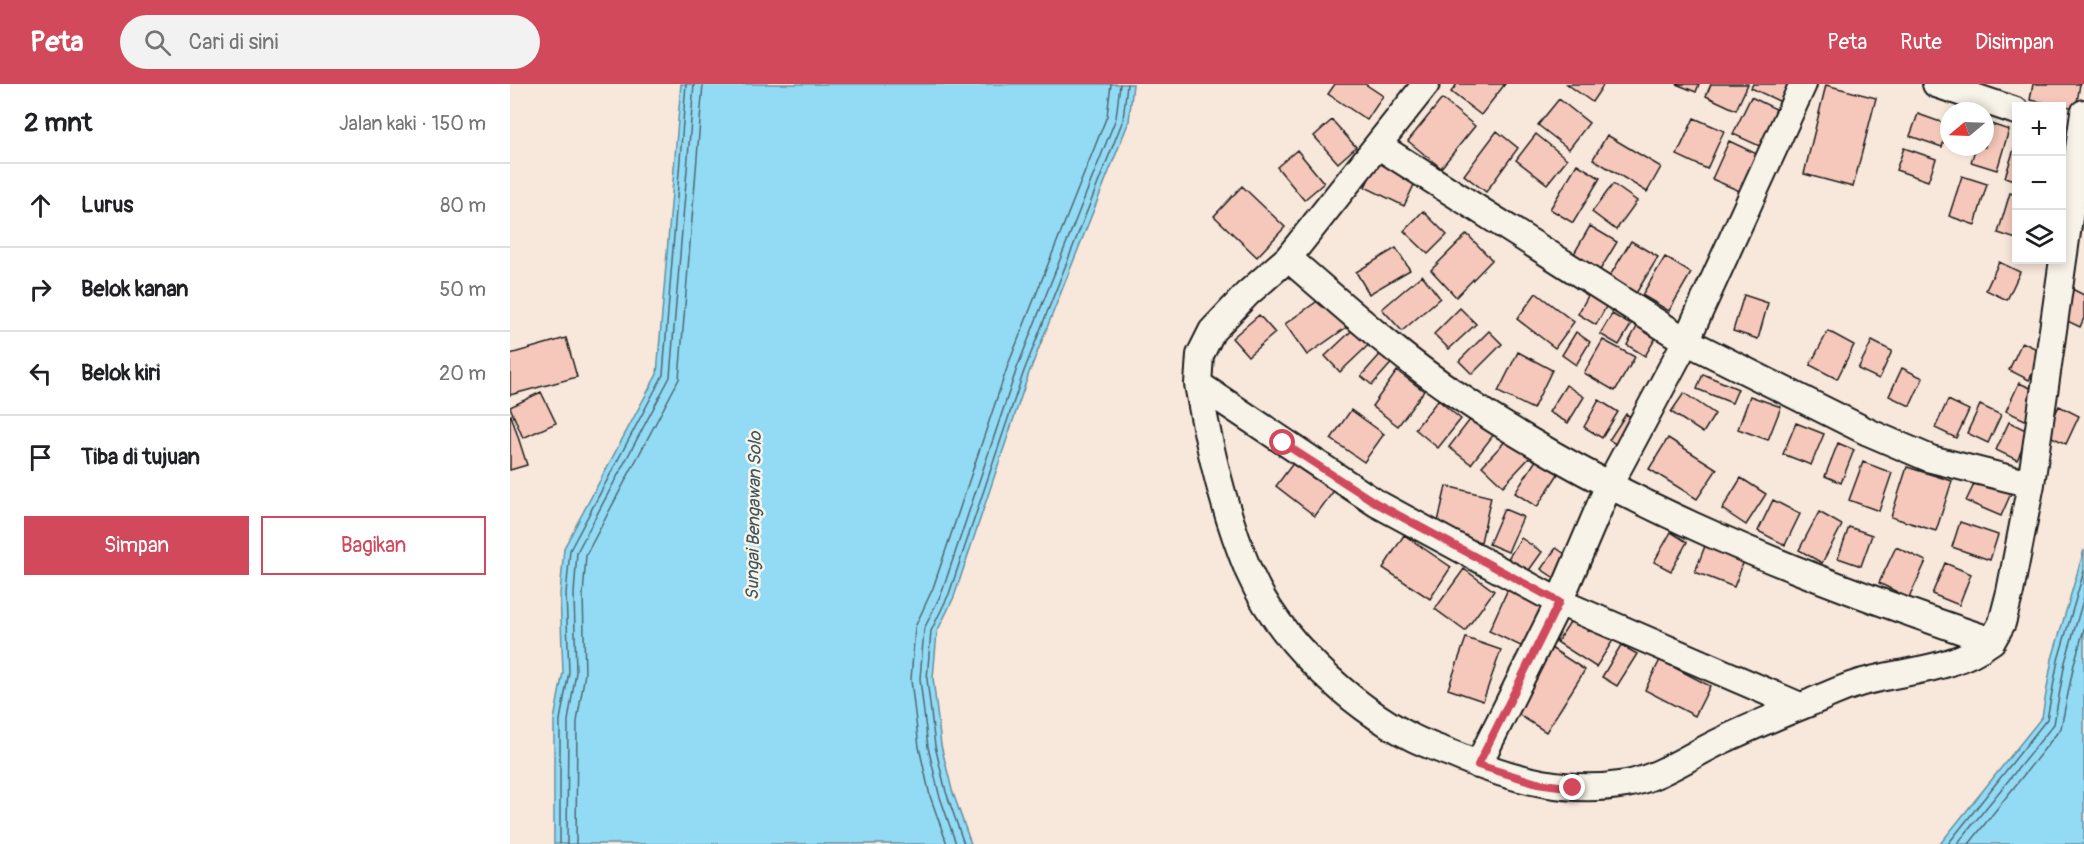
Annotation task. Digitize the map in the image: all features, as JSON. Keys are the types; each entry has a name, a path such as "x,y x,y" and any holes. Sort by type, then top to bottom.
{"street":[{"path":"1426,84 1288,258 1247,294 1212,331 1200,355 1198,384 1218,481 1246,563 1281,626 1319,669 1360,703 1412,738 1478,765 1537,783 1573,788 1629,783 1800,706 1862,682 1941,666 1972,656 1992,642 2002,623 2010,592 2031,484 2076,124"},
{"path":"1478,765 1559,602 1608,487 1686,340 1803,84"},
{"path":"1936,84 2012,110"},
{"path":"1379,146 1686,340 1868,432 1921,454 2031,484"},
{"path":"1288,258 1377,336 1457,396 1608,487 1857,594 1992,642"},
{"path":"1198,384 1376,503 1559,602 1800,706"}],"water":[{"name":"Sungai Bengawan Solo","path":"681,84 1133,84 1129,121 1029,373 954,597 937,632 933,678 941,745 952,790 971,844 554,844 554,720 563,672 560,594 564,548 657,374"},
{"path":"2084,550 2084,844 1940,844 2042,717 2052,659"}],"building":[{"path":"1335,84 1365,84 1383,96 1367,120 1328,94"},
{"path":"1457,84 1505,84 1481,115 1451,92"},
{"path":"1567,84 1604,84 1592,102"},
{"path":"1676,84 1699,84 1696,92"},
{"path":"1711,84 1748,84 1736,110 1706,96"},
{"path":"1753,84 1789,84 1781,102 1751,88"},
{"path":"2033,84 2080,84 2076,108 2066,106 2066,102 2030,100"},
{"path":"1826,85 1876,98 1853,187 1804,174"},
{"path":"1751,97 1780,111 1764,148 1733,134"},
{"path":"1442,99 1475,126 1441,168 1408,141"},
{"path":"1559,99 1589,123 1569,149 1538,125"},
{"path":"1918,114 1940,122 1940,146 1910,136"},
{"path":"1694,118 1724,131 1707,169 1677,155"},
{"path":"1332,120 1356,147 1338,163 1314,136"},
{"path":"1994,125 2009,130 1997,170 1971,162 1973,156 1994,156"},
{"path":"1497,131 1518,148 1486,192 1464,175"},
{"path":"1536,134 1567,159 1547,184 1516,160"},
{"path":"1607,135 1661,167 1647,192 1593,159"},
{"path":"1729,141 1759,155 1742,192 1712,179"},
{"path":"1904,148 1936,159 1928,181 1896,170"},
{"path":"1297,150 1324,183 1304,200 1277,167"},
{"path":"1381,153 1420,172 1404,206 1365,187"},
{"path":"2012,155 2012,180 2005,177"},
{"path":"1577,164 1600,178 1573,223 1550,209"},
{"path":"1962,176 1987,184 1975,225 1949,216"},
{"path":"1613,184 1637,201 1616,230 1592,212"},
{"path":"1242,186 1285,227 1257,257 1214,216"},
{"path":"2010,193 2012,194 2012,238 1998,233"},
{"path":"1423,211 1447,235 1428,254 1404,231"},
{"path":"1590,226 1617,242 1594,280 1568,264"},
{"path":"1467,234 1492,260 1456,297 1431,270"},
{"path":"1631,241 1658,257 1635,295 1608,279"},
{"path":"1396,248 1410,270 1369,294 1356,272"},
{"path":"1665,257 1691,273 1669,311 1642,295"},
{"path":"1999,262 2020,272 2007,300 1986,290"},
{"path":"1422,275 1440,298 1402,331 1382,309"},
{"path":"2072,289 2084,295 2084,318 2080,327 2059,317"},
{"path":"1329,293 1351,324 1307,355 1285,324"},
{"path":"1536,293 1574,322 1555,348 1517,319"},
{"path":"1589,294 1607,305 1596,325 1578,314"},
{"path":"1744,295 1768,303 1758,339 1733,331"},
{"path":"1460,308 1476,324 1449,349 1434,334"},
{"path":"1612,314 1631,325 1619,345 1600,334"},
{"path":"1259,315 1275,333 1248,356 1232,338"},
{"path":"1364,319 1379,335 1340,372 1325,356"},
{"path":"1638,325 1657,336 1645,356 1627,345"},
{"path":"1489,331 1502,344 1472,374 1459,361"},
{"path":"1828,331 1854,345 1837,379 1810,365"},
{"path":"1576,332 1590,342 1576,365 1562,355"},
{"path":"566,338 577,377 510,395 510,354"},
{"path":"1603,340 1635,357 1615,391 1584,373"},
{"path":"1872,341 1892,351 1879,379 1858,369"},
{"path":"2022,342 2043,352 2029,380 2009,370"},
{"path":"1385,349 1395,359 1372,385 1361,376"},
{"path":"1518,352 1552,370 1533,409 1498,392"},
{"path":"1902,368 1923,378 1910,406 1889,396"},
{"path":"1397,371 1424,391 1398,426 1372,406"},
{"path":"1703,374 1738,389 1732,403 1697,389"},
{"path":"2019,383 2040,392 2027,421 2006,411"},
{"path":"1566,385 1584,397 1568,423 1549,412"},
{"path":"541,392 556,423 523,438 510,407"},
{"path":"1684,393 1715,414 1703,433 1671,412"},
{"path":"1750,396 1781,407 1768,440 1738,429"},
{"path":"1438,400 1461,419 1438,448 1415,429"},
{"path":"1599,400 1618,412 1602,438 1584,427"},
{"path":"1948,400 1969,410 1956,438 1935,428"},
{"path":"1980,405 2001,415 1988,443 1967,433"},
{"path":"2059,406 2079,416 2066,444 2046,434"},
{"path":"1351,410 1384,434 1364,462 1331,439"},
{"path":"1476,412 1498,429 1471,464 1449,447"},
{"path":"1626,414 1644,425 1628,452 1609,440"},
{"path":"510,416 527,465 510,470"},
{"path":"2009,422 2030,432 2017,460 1996,450"},
{"path":"1796,423 1824,434 1811,465 1783,454"},
{"path":"1510,436 1531,456 1503,486 1482,466"},
{"path":"1668,438 1717,469 1697,499 1649,469"},
{"path":"1838,443 1854,450 1841,483 1825,476"},
{"path":"1538,457 1560,471 1537,507 1515,493"},
{"path":"1294,462 1333,492 1315,516 1276,486"},
{"path":"1863,462 1892,473 1879,511 1849,500"},
{"path":"1907,467 1952,481 1936,531 1891,517"},
{"path":"1978,476 2012,491 2001,516 1966,501"},
{"path":"1741,478 1766,494 1746,525 1722,509"},
{"path":"1446,486 1491,497 1481,542 1436,531"},
{"path":"1773,500 1800,514 1785,545 1758,531"},
{"path":"1504,509 1523,517 1508,552 1489,544"},
{"path":"1819,512 1842,525 1822,563 1799,550"},
{"path":"1960,522 1998,535 1990,560 1952,547"},
{"path":"1849,527 1872,535 1861,566 1838,558"},
{"path":"1671,532 1687,542 1671,571 1654,562"},
{"path":"1710,533 1749,548 1734,587 1695,572"},
{"path":"1404,535 1451,567 1430,599 1383,568"},
{"path":"1521,538 1542,552 1527,573 1507,560"},
{"path":"1896,547 1926,561 1909,598 1879,583"},
{"path":"1556,548 1577,562 1562,583 1541,569"},
{"path":"1945,563 1971,574 1959,605 1932,594"},
{"path":"1464,569 1494,591 1465,631 1435,609"},
{"path":"1508,589 1542,605 1523,647 1489,631"},
{"path":"1579,608 1617,634 1596,667 1557,642"},
{"path":"1466,638 1501,650 1483,701 1448,689"},
{"path":"1621,645 1637,654 1617,686 1602,677"},
{"path":"1551,648 1585,670 1546,732 1513,711"},
{"path":"1660,660 1710,686 1695,716 1645,690"}],"route":[{"path":"1283,443 1376,503 1559,602 1478,765 1537,783 1573,788"}]}
